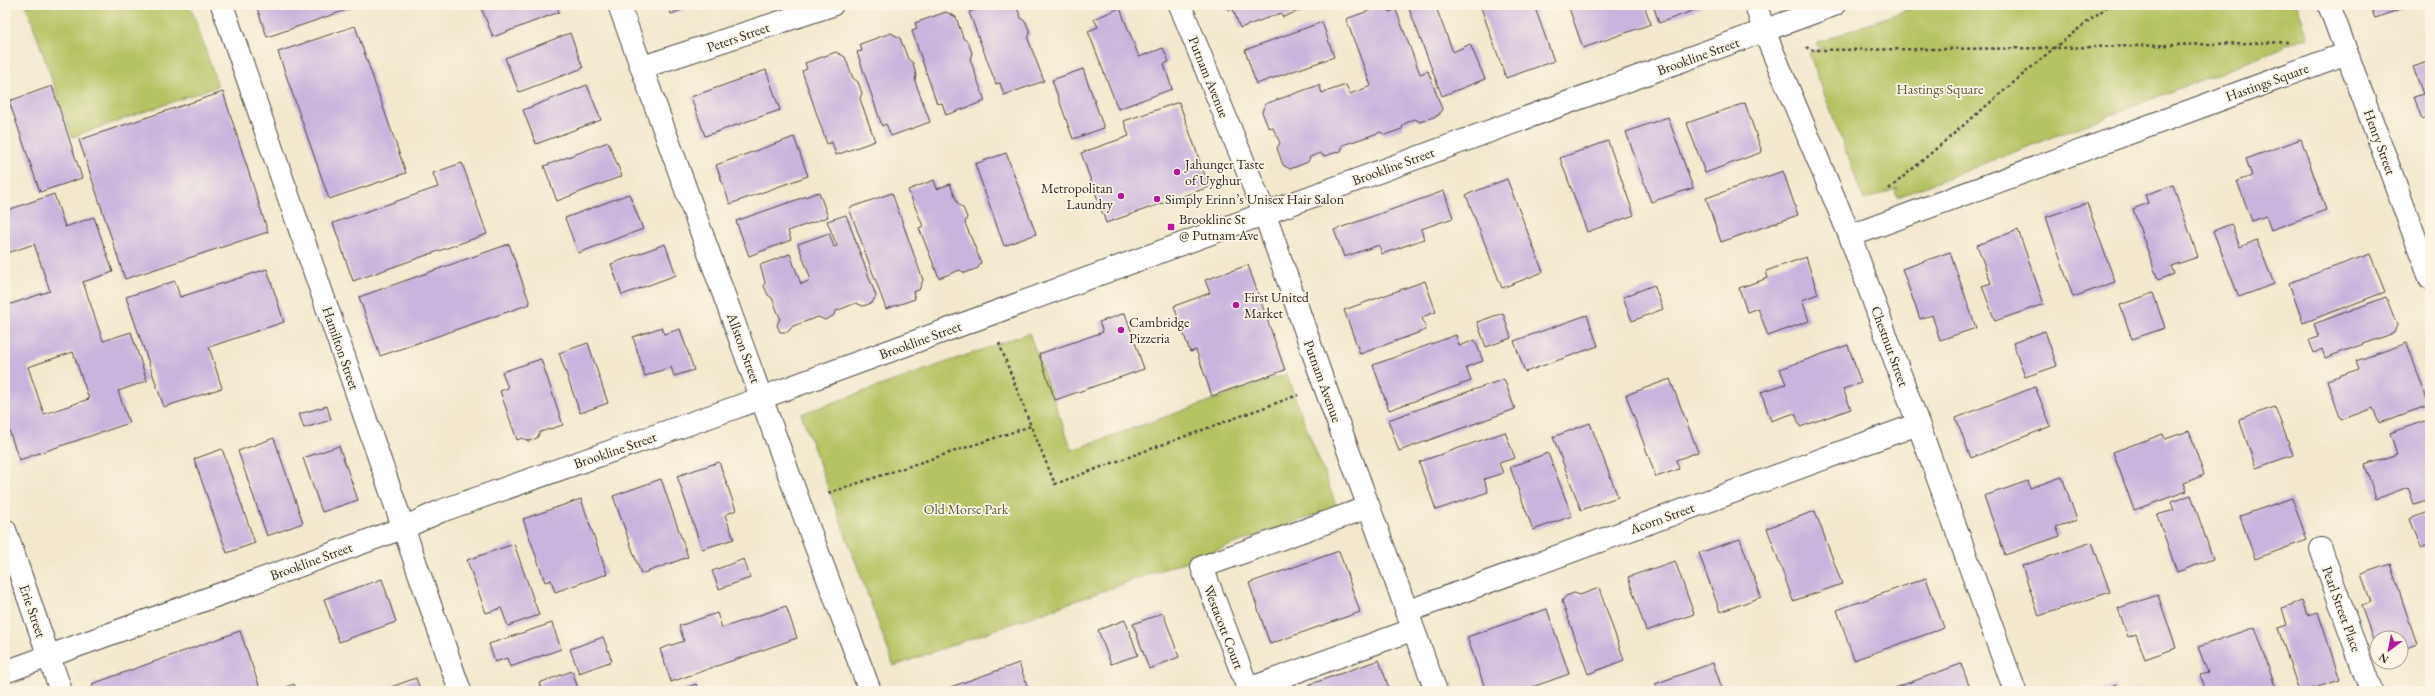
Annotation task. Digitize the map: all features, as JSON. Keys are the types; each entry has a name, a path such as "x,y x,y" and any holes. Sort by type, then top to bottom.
{"street":[{"name":"Hamilton Street","path":"222,5 460,691"},
{"name":"Allston Street","path":"619,5 643,67 798,502 870,691"},
{"name":"Peters Street","path":"643,67 832,5"},
{"name":"Putnam Avenue","path":"1180,5 1264,212 1324,387 1436,691"},
{"name":"Chestnut Street","path":"1756,5 1764,31 1850,236 2015,691"},
{"name":"Brookline Street","path":"5,672 403,528 441,511 761,398 1264,212 1834,5"},
{"name":"Henry Street","path":"2329,5 2430,278"},
{"name":"Hastings Square","path":"1850,236 2347,53"},
{"name":"Acorn Street","path":"1409,621 1918,424"},
{"name":"Westacott Court","path":"1369,507 1202,567 1248,689 1409,621"},
{"name":"Erie Street","path":"5,530 61,691"},
{"name":"Pearl Street Place","path":"2321,549 2371,691"}],"path":[{"path":"1887,191 2054,48 2109,5"},
{"path":"1804,46 1811,50 2054,48 2289,42"},
{"path":"987,315 1055,484 1324,387"},
{"path":"798,502 1031,426"}],"green space":[{"path":"26,5 190,5 218,86 72,137"},
{"name":"Hastings Square","path":"1920,5 2297,5 2308,37 2286,45 2281,49 1898,197 1895,192 1898,188 1864,200 1809,53 1825,47 1817,46 1819,42"},
{"name":"Old Morse Park","path":"1029,333 1072,450 1286,374 1337,507 894,666 801,414"}],"building":[{"path":"256,5 361,5 267,37"},
{"path":"480,5 556,5 559,12 493,37"},
{"path":"668,5 695,5 671,14"},
{"path":"973,5 1016,5 1021,18 1026,22 1030,33 1028,39 1044,81 1004,95 1000,83 996,84 969,12 975,10"},
{"path":"1227,5 1314,5 1283,17 1281,13 1240,28 1233,9 1229,10"},
{"path":"1385,5 1390,12 1396,10 1420,74 1428,71 1442,109 1439,115 1420,122 1415,119 1404,124 1402,129 1385,135 1381,132 1343,145 1341,151 1324,156 1320,153 1310,157 1308,162 1290,169 1283,165 1277,148 1280,143 1273,128 1268,127 1262,112 1265,104 1319,85 1322,93 1346,85 1350,94 1371,86 1346,19"},
{"path":"1435,5 1453,52 1470,44 1485,79 1442,96 1408,6"},
{"path":"1480,5 1534,5 1554,61 1506,78"},
{"path":"1568,5 1644,5 1651,24 1583,48"},
{"path":"1653,5 1702,5 1703,7 1659,23"},
{"path":"2369,5 2412,5 2375,18"},
{"path":"1120,8 1139,57 1163,48 1169,62 1164,64 1172,89 1118,109 1088,31 1098,27 1094,19"},
{"path":"946,12 956,17 963,38 968,42 972,53 970,59 985,101 946,115 942,103 937,104 912,31 917,29 915,23"},
{"path":"1322,22 1334,57 1256,84 1245,50"},
{"path":"355,26 406,173 329,199 278,52"},
{"path":"570,33 583,68 519,92 505,58"},
{"path":"891,33 900,38 908,59 913,63 916,75 915,81 930,122 891,136 886,124 882,126 857,52 862,51 860,44"},
{"path":"836,52 845,57 853,78 858,82 862,93 860,99 875,141 836,155 832,142 827,144 802,71 807,69 805,63"},
{"path":"2430,61 2430,116 2422,119 2414,97 2423,94 2413,67"},
{"path":"1083,69 1104,128 1073,139 1052,80"},
{"path":"766,70 780,110 705,136 691,97"},
{"path":"587,85 601,120 536,144 523,110"},
{"path":"52,86 82,178 40,192 9,101"},
{"path":"223,92 268,232 125,279 79,140"},
{"path":"1179,102 1209,187 1106,223 1081,153 1129,136 1124,121"},
{"path":"1745,103 1762,152 1705,173 1687,123"},
{"path":"1668,117 1693,188 1651,202 1626,132"},
{"path":"794,137 808,176 730,204 716,165"},
{"path":"2301,139 2326,210 2271,230 2266,216 2252,221 2237,181 2252,176 2246,159"},
{"path":"1608,141 1634,215 1587,232 1560,158"},
{"path":"608,142 622,176 557,201 544,166"},
{"path":"1006,153 1036,234 1004,246 975,164"},
{"path":"462,163 487,234 353,281 333,223 438,187 433,173"},
{"path":"1783,171 1798,215 1721,242 1706,198"},
{"path":"1507,179 1543,272 1502,288 1466,195"},
{"path":"934,180 937,189 950,184 958,204 963,208 967,217 965,223 981,262 978,268 965,273 960,270 939,278 919,228 923,226 908,190"},
{"path":"2173,185 2198,257 2171,266 2174,274 2158,280 2133,209 2148,203 2145,195"},
{"path":"1444,191 1453,218 1421,229 1424,239 1382,254 1379,245 1344,257 1334,230"},
{"path":"819,192 828,217 788,231 791,240 749,256 736,221"},
{"path":"892,193 923,280 919,290 913,292 915,299 886,309 849,208"},
{"path":"54,194 65,227 94,217 113,272 83,282 103,341 131,332 147,381 118,391 129,423 19,460 5,418 5,306 50,291 34,244 5,254 5,211","holes":["73,352 89,399 44,414 28,367"]},
{"path":"629,194 643,229 578,253 565,218"},
{"path":"2087,203 2115,282 2073,297 2046,217"},
{"path":"846,215 876,296 872,303 863,306 856,303 836,311 833,316 825,320 818,317 793,326 788,332 780,332 777,325 780,318 772,298 768,295 764,286 765,282 760,265 790,254 801,284 811,280 798,244 829,233 834,247 837,246 827,221"},
{"path":"2231,224 2240,247 2257,240 2274,284 2239,297 2213,231"},
{"path":"2018,230 2044,304 1995,321 1982,286 1991,283 1977,245"},
{"path":"509,244 530,304 380,356 359,297"},
{"path":"665,244 676,275 622,295 611,264"},
{"path":"1950,252 1976,328 1940,340 1932,315 1920,319 1902,269"},
{"path":"2370,254 2385,292 2303,323 2289,283"},
{"path":"1806,257 1818,294 1802,300 1809,321 1768,336 1758,308 1747,312 1739,288 1768,278 1766,271"},
{"path":"1248,265 1285,370 1212,396 1196,350 1190,352 1174,306 1210,293 1205,280"},
{"path":"267,269 284,322 209,347 222,388 164,407 126,297 175,281 180,297"},
{"path":"1425,281 1436,312 1422,317 1426,330 1360,354 1344,310"},
{"path":"1654,285 1663,309 1632,321 1623,297"},
{"path":"2153,293 2165,328 2132,339 2120,305"},
{"path":"2386,297 2397,325 2394,333 2325,358 2322,349 2314,353 2309,340 2318,337 2314,324"},
{"path":"1125,313 1144,369 1055,400 1039,354 1103,332 1099,322"},
{"path":"1503,313 1511,338 1486,347 1477,322"},
{"path":"1587,315 1598,346 1525,372 1514,341"},
{"path":"662,327 664,334 680,329 694,370 674,376 671,367 645,376 633,337"},
{"path":"2045,331 2057,366 2025,377 2013,343"},
{"path":"1456,335 1459,346 1475,340 1483,361 1466,367 1471,381 1389,410 1373,365"},
{"path":"588,343 608,403 580,413 559,353"},
{"path":"2407,343 2429,405 2379,423 2373,408 2341,420 2327,380 2359,369 2356,361"},
{"path":"1848,345 1861,383 1843,389 1851,409 1800,427 1795,413 1771,421 1761,392 1786,384 1780,369"},
{"path":"541,359 563,425 540,432 537,438 529,441 522,438 517,440 500,391 508,388 502,372"},
{"path":"1504,379 1515,409 1399,451 1388,420"},
{"path":"1670,379 1698,452 1676,460 1679,469 1656,477 1626,395"},
{"path":"2035,387 2051,426 1971,458 1956,418"},
{"path":"327,406 331,420 304,428 299,414"},
{"path":"2275,407 2293,455 2256,468 2239,419"},
{"path":"2430,419 2430,499 2414,504 2408,487 2376,499 2365,465 2397,454 2390,433"},
{"path":"1590,423 1618,497 1581,510 1553,437"},
{"path":"2189,431 2204,475 2184,483 2187,491 2134,510 2113,452 2163,434 2165,439"},
{"path":"1505,432 1515,458 1499,463 1503,473 1484,479 1488,492 1436,510 1419,462"},
{"path":"274,438 303,523 267,536 238,451"},
{"path":"339,446 358,500 322,512 303,458"},
{"path":"222,449 255,543 227,553 194,459"},
{"path":"1548,453 1572,516 1533,530 1510,467"},
{"path":"719,462 736,510 725,515 734,539 702,549 677,476"},
{"path":"2062,477 2077,520 2056,527 2060,536 2005,555 1984,496 2028,481 2030,488"},
{"path":"661,479 688,557 641,574 613,496"},
{"path":"2191,495 2213,559 2177,572 2157,515 2174,510 2171,502"},
{"path":"2292,498 2307,540 2255,559 2240,516"},
{"path":"581,499 607,574 555,592 551,580 545,582 523,519"},
{"path":"1815,511 1842,584 1793,601 1767,528"},
{"path":"2430,511 2430,544 2421,548 2410,519"},
{"path":"1740,539 1761,597 1720,612 1699,553"},
{"path":"2092,542 2110,592 2039,616 2022,566"},
{"path":"514,544 539,615 508,626 501,608 486,613 467,560"},
{"path":"1339,551 1360,612 1270,644 1249,583"},
{"path":"744,559 750,578 719,589 712,571"},
{"path":"1675,561 1694,614 1646,631 1628,577"},
{"path":"2390,564 2417,644 2409,647 2409,630 2370,630 2361,606 2371,602 2361,574"},
{"path":"1926,578 1944,628 1854,660 1837,610"},
{"path":"382,579 396,622 339,642 324,599"},
{"path":"1599,588 1624,660 1588,674 1562,601 1566,596 1574,593 1580,595"},
{"path":"2158,595 2176,648 2145,659 2136,634 2128,637 2118,608"},
{"path":"2302,601 2307,615 2318,612 2340,680 2305,691 2299,691 2278,628 2287,625 2282,608"},
{"path":"786,606 797,638 671,682 660,649 684,641 679,626 717,613 722,628"},
{"path":"1547,609 1569,674 1521,691 1486,691 1467,637"},
{"path":"1163,613 1179,657 1149,669 1133,624"},
{"path":"1125,620 1138,655 1111,664 1098,630"},
{"path":"552,623 561,649 510,667 507,658 495,662 489,644"},
{"path":"2255,627 2277,691 2206,691 2200,675 2208,673 2198,647"},
{"path":"240,631 261,691 236,691 234,687 224,691 94,691 92,684"},
{"path":"603,637 612,661 579,673 570,649"},
{"path":"1379,660 1390,691 1310,691 1308,685"},
{"path":"1019,663 1029,691 939,691"},
{"path":"1713,663 1723,691 1658,691 1655,684"},
{"path":"1961,664 1971,691 1886,691"},
{"path":"572,671 579,691 542,691 539,683"},
{"path":"416,678 421,691 380,691"},
{"path":"294,684 296,691 277,691"},
{"path":"696,684 699,691 677,691"},
{"path":"2116,685 2118,691 2100,691"},
{"path":"814,686 816,691 799,691"},
{"path":"2141,687 2142,691 2130,691"}],"place":[{"name":"Jahunger Taste of Uyghur","path":"1177,172"},
{"name":"Metropolitan Laundry","path":"1121,196"},
{"name":"Simply Erinn’s Unisex Hair Salon","path":"1157,199"},
{"name":"Brookline St @ Putnam Ave","path":"1171,227"},
{"name":"First United Market","path":"1236,305"},
{"name":"Cambridge Pizzeria","path":"1121,330"}]}
